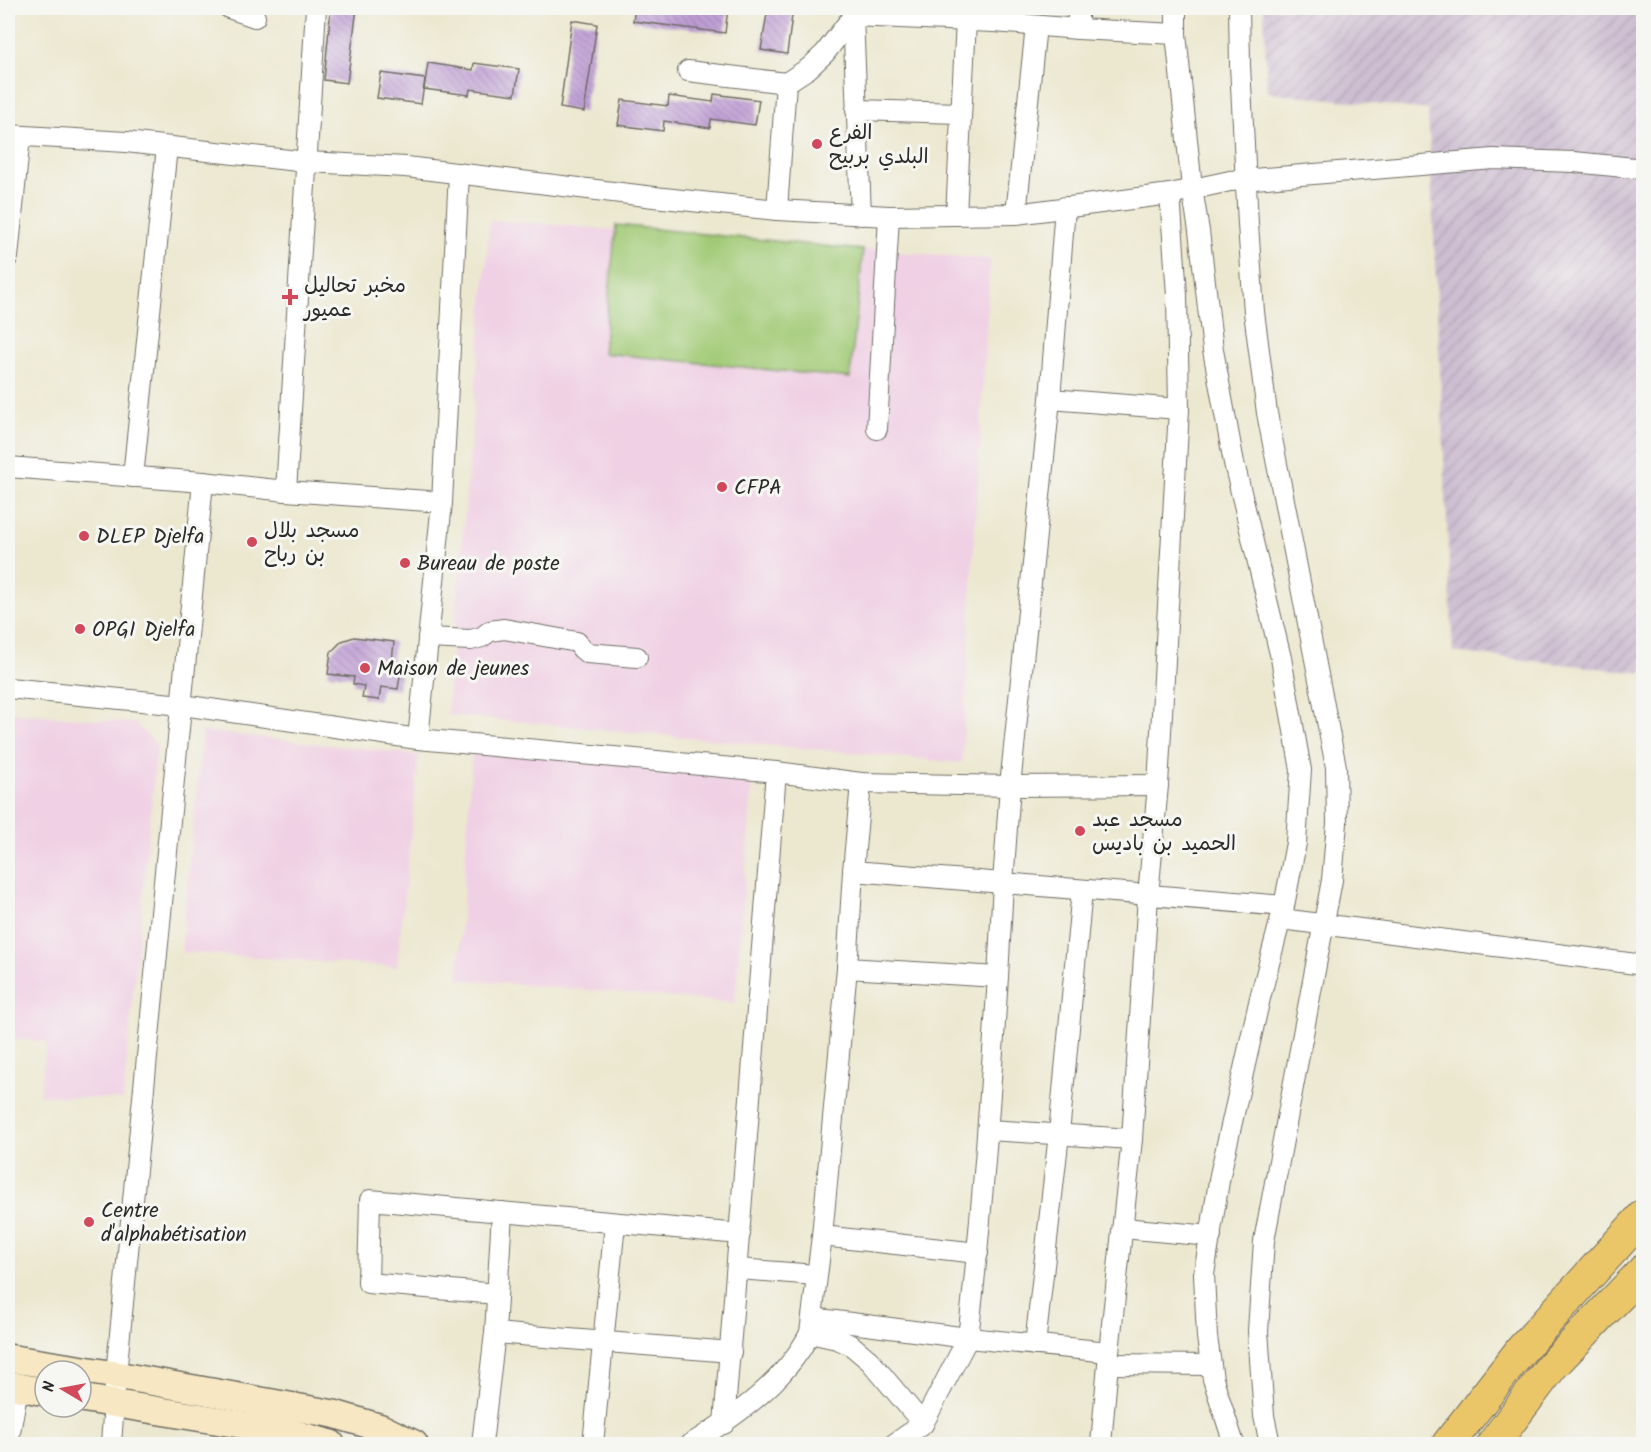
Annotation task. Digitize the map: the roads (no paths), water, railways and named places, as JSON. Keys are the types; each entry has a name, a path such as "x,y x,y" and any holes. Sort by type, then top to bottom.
{"highway":[{"path":"1448,1444 1522,1349 1644,1215"},
{"path":"1493,1444 1552,1366 1644,1270"}],"main road":[{"path":"8,1358 334,1414 381,1428 414,1444"},
{"path":"13,1386 33,1390"},
{"path":"93,1400 288,1432 331,1444"}],"street":[{"path":"229,8 255,17"},
{"path":"286,491 316,8"},
{"path":"1078,8 1078,29"},
{"path":"1176,8 1176,34 1199,187 1199,231 1213,350 1234,463 1281,658 1301,770 1296,843 1282,913 1260,998 1223,1164 1204,1274 1207,1337 1213,1379 1234,1444"},
{"path":"1239,8 1238,180 1266,413 1336,767 1337,823 1332,880 1264,1241 1258,1331 1264,1416 1270,1444"},
{"path":"853,12 966,21 993,15 1036,26 1176,34"},
{"path":"688,70 786,83 825,53 853,12"},
{"path":"853,12 861,215"},
{"path":"956,215 966,21"},
{"path":"1016,214 1036,26"},
{"path":"777,210 786,83"},
{"path":"856,110 960,113"},
{"path":"8,257 14,135 126,142 308,162 406,167 777,210 889,216 1016,214 1170,194 1238,180 1493,159 1574,162 1644,169"},
{"path":"133,477 167,147"},
{"path":"418,740 442,502 459,173"},
{"path":"1101,1444 1132,1139 1148,896 1158,785 1179,409 1177,295 1170,194"},
{"path":"894,1444 923,1424 968,1338 978,1253 988,1130 1010,786 1050,399 1065,207"},
{"path":"876,429 889,216"},
{"path":"1050,399 1179,409"},
{"path":"8,467 442,502"},
{"path":"111,1444 203,482"},
{"path":"428,638 471,640 482,637 490,631 504,629 577,642 587,653 637,657"},
{"path":"8,688 182,705 418,740 776,772 861,783 1010,786 1158,785"},
{"path":"724,1424 776,772"},
{"path":"691,1444 724,1424 771,1386 802,1348 811,1325 822,1236 847,968 861,783"},
{"path":"853,872 1148,896 1282,913 1323,926 1644,965"},
{"path":"1035,1345 1059,1134 1082,890"},
{"path":"847,968 998,977"},
{"path":"988,1130 1132,1139"},
{"path":"497,1294 368,1283 370,1200 740,1234"},
{"path":"482,1444 495,1333 502,1212"},
{"path":"593,1444 615,1223"},
{"path":"1123,1228 1210,1236"},
{"path":"822,1236 978,1253"},
{"path":"738,1269 816,1275"},
{"path":"811,1325 1035,1345 1109,1358 1211,1365"},
{"path":"811,1325 851,1345 870,1361 923,1424"},
{"path":"495,1333 731,1352"},
{"path":"8,1444 13,1386"}],"place":[{"name":"الفرع البلدي بربيح","path":"817,144"},
{"name":"مخبر تحاليل عميور","path":"290,297"},
{"name":"CFPA","path":"722,487"},
{"name":"DLEP Djelfa","path":"84,536"},
{"name":"مسجد بلال بن رباح","path":"252,542"},
{"name":"Bureau de poste","path":"405,563"},
{"name":"OPGI Djelfa","path":"80,629"},
{"name":"Maison de jeunes","path":"365,668"},
{"name":"مسجد عبد الحميد بن باديس","path":"1080,831"},
{"name":"Centre d'alphabétisation","path":"89,1222"}]}
